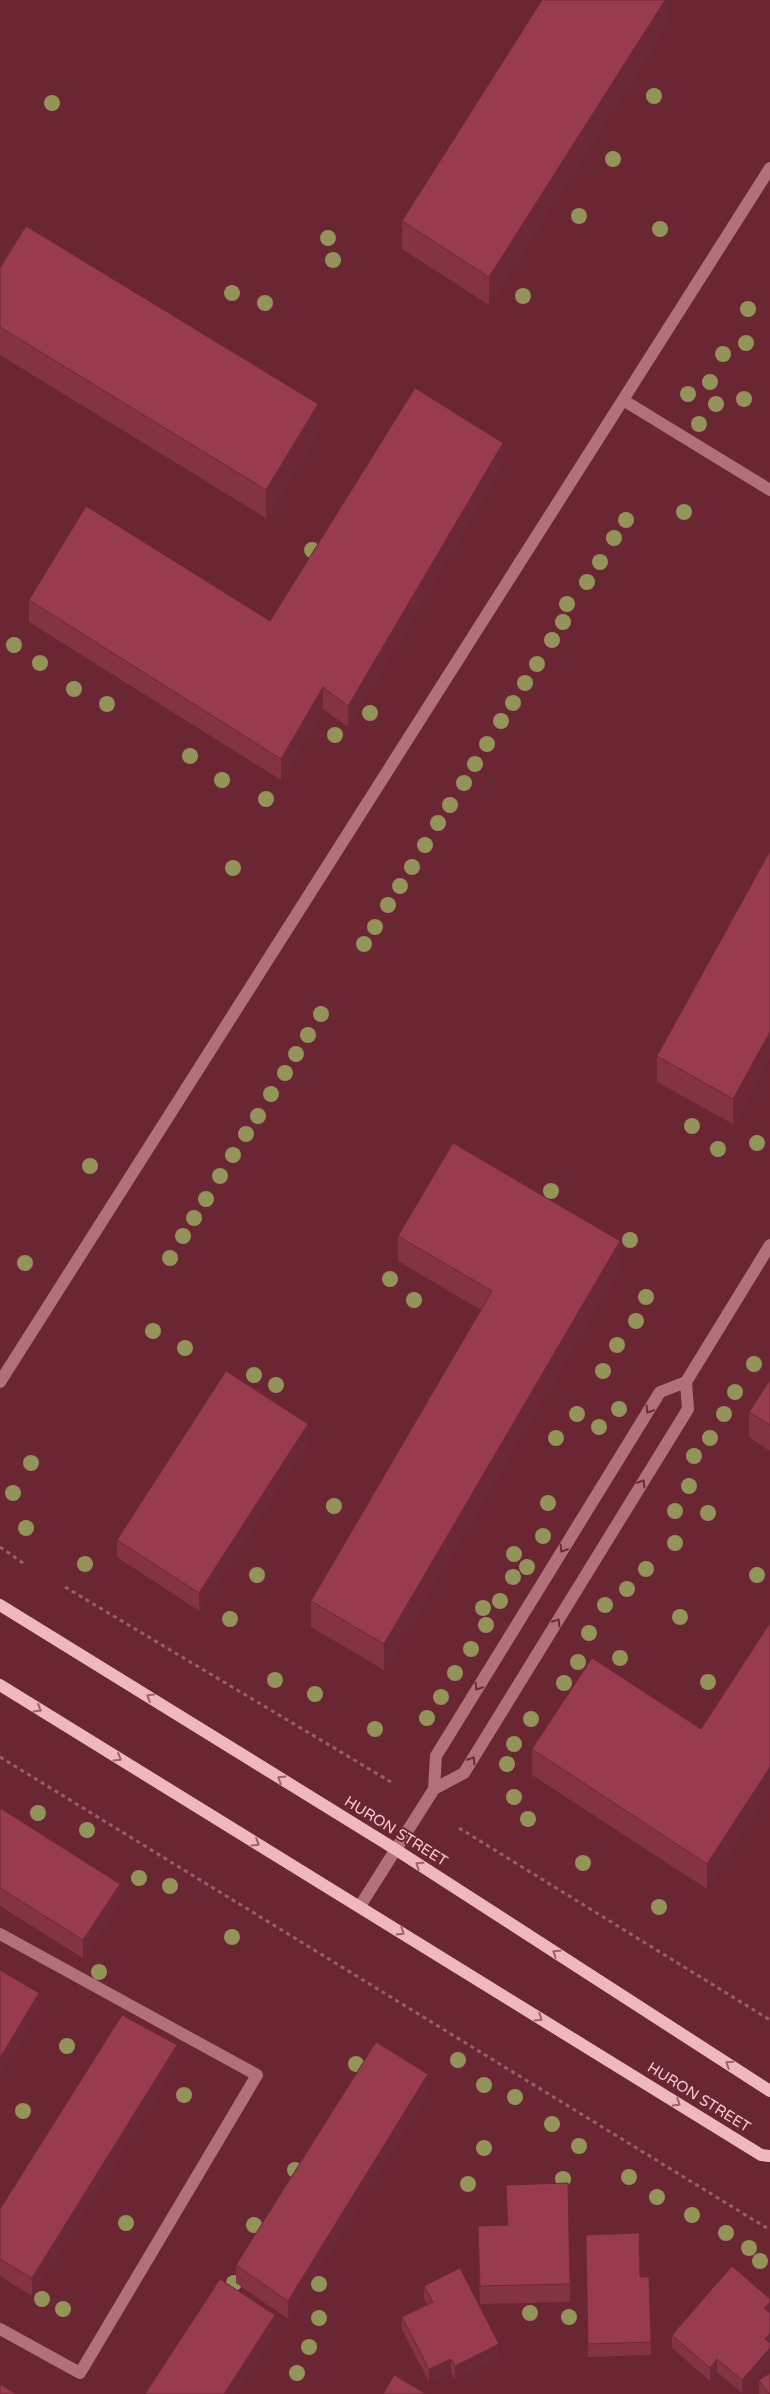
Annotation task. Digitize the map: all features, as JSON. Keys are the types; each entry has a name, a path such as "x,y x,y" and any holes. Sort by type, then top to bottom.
{"main road":[{"name":"HURON STREET","path":"0,1605 395,1850 770,2091"},
{"name":"HURON STREET","path":"0,1685 761,2155 770,2156"}],"lane":[{"path":"0,1382 770,168"},
{"path":"623,400 770,490"},
{"path":"434,1789 464,1773 688,1409 686,1382 770,1245"},
{"path":"360,1906 434,1789 436,1756 660,1392 686,1382"},
{"path":"0,1934 257,2075 80,2373 0,2329"}],"path":[{"path":"0,1547 26,1564"},
{"path":"66,1587 391,1782"},
{"path":"0,1757 770,2230"},
{"path":"459,1828 770,2020"}],"building":[{"path":"542,0 665,0 489,277 402,221"},
{"path":"26,226 318,404 266,490 0,327 0,268"},
{"path":"415,388 503,443 348,706 323,687 281,759 29,600 86,506 270,621"},
{"path":"770,851 770,1032 733,1099 657,1056"},
{"path":"453,1143 620,1241 384,1644 311,1601 492,1291 398,1236"},
{"path":"226,1371 308,1424 199,1593 117,1540"},
{"path":"770,1380 770,1425 749,1412"},
{"path":"770,1623 770,1767 707,1864 532,1749 592,1658 701,1729"},
{"path":"0,1808 120,1884 83,1940 0,1888"},
{"path":"0,1970 39,1993 0,2058"},
{"path":"122,2015 177,2045 32,2278 0,2259 0,2209"},
{"path":"376,2042 428,2074 288,2301 236,2265"},
{"path":"568,2183 570,2284 480,2286 478,2226 508,2225 506,2185"},
{"path":"639,2233 640,2277 649,2277 651,2342 588,2344 586,2235"},
{"path":"732,2266 770,2299 770,2302 764,2308 770,2313 770,2333 765,2339 770,2343 770,2348 742,2380 717,2359 710,2368 672,2335"},
{"path":"460,2268 499,2344 455,2366 451,2359 429,2369 402,2317 433,2302 424,2286"},
{"path":"220,2279 275,2315 224,2394 145,2394"},
{"path":"770,2373 770,2394 769,2394 759,2380"},
{"path":"394,2375 426,2394 383,2394"},
{"path":"0,2384 16,2394 0,2394"}]}
